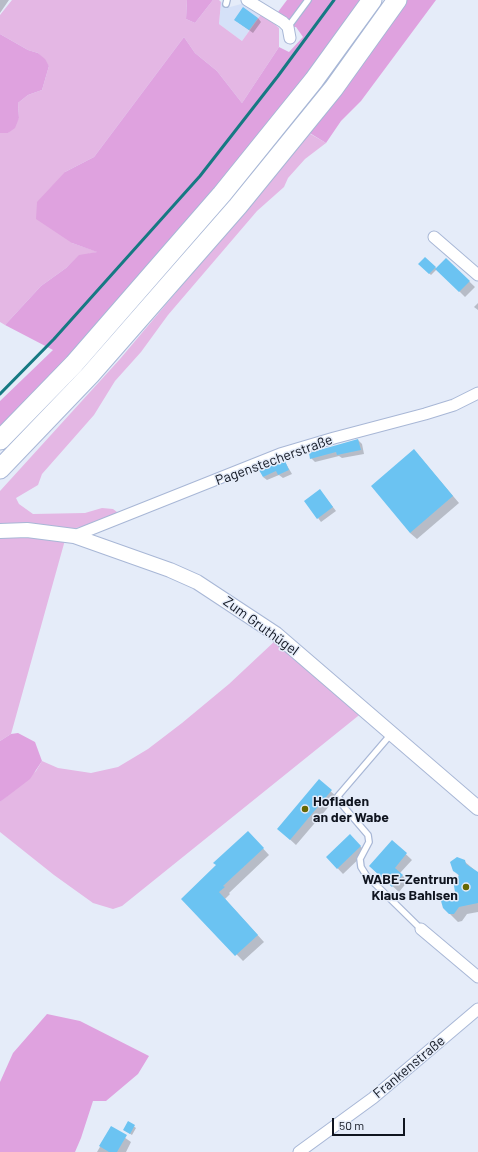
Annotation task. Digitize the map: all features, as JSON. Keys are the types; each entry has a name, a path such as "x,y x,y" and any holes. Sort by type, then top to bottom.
{"highway":[{"path":"0,440 74,364 222,194 314,80 372,0"},
{"path":"0,469 90,375 238,206 334,88 397,0"}],"street":[{"path":"247,0 275,16 288,27 290,38"},
{"path":"434,237 478,275"},
{"name":"Pagenstecherstraße","path":"74,536 280,454 425,414 454,404 478,393"},
{"name":"Zum Gruthügel","path":"0,530 27,530 74,536 170,570 197,582 276,634 478,808"},
{"path":"421,929 478,977"},
{"name":"Frankenstraße","path":"299,1152 373,1098 478,1009"}],"lane":[{"path":"288,27 308,0"},
{"path":"392,733 338,796 344,807 368,835 367,846 360,859 361,867 366,875 421,929"}],"shaded area":[{"path":"12,0 187,0 186,19 195,23 213,0 219,0 221,2 219,24 242,41 262,13 279,28 279,47 242,103 217,71 195,53 184,37 94,157 65,172 72,243 98,252 79,256 66,268 41,286 5,325 0,322 0,133 8,133 19,118 18,103 28,95 42,90 49,66 38,53 28,50 0,34 0,15"},
{"path":"187,0 213,0 195,23 186,19"},
{"path":"287,0 362,0 320,59 239,162 68,357 0,431 0,401 53,350 5,325 41,286 66,268 79,255 97,252 72,243 36,219 37,202 65,172 94,157 184,37 195,53 217,71 242,103 279,47 289,52 303,37 296,27 288,27 275,16"},
{"path":"407,0 436,0 361,101 341,121 326,143 308,132"},
{"path":"221,2 230,7 245,3 262,13 242,41 219,24"},
{"path":"0,34 28,50 38,53 45,59 49,66 42,90 28,95 18,103 19,118 15,128 8,133 0,133"},
{"path":"307,132 326,143 305,159 288,178 284,187 257,211 168,315 141,352 115,381 94,415 42,474 38,485 16,498 19,504 33,514 85,513 102,508 113,509 117,512 117,515 91,526 68,529 42,525 0,523 0,491 120,359 210,252"},
{"path":"0,535 65,540 11,734 0,741"},
{"path":"276,640 363,712 122,906 113,909 93,903 54,875 0,832 0,802 36,771 42,761 58,768 91,773 118,767 148,749 182,723 229,684"},
{"path":"18,733 35,742 42,761 30,779 0,802 0,741 11,734"},
{"path":"47,1014 80,1021 149,1056 138,1074 106,1101 93,1101 75,1152 0,1152 0,1082 13,1053"}],"building":[{"path":"243,7 258,18 249,30 234,20"},
{"path":"425,257 436,267 429,274 418,264"},
{"path":"446,258 470,281 459,292 435,269"},
{"path":"358,439 361,450 337,455 336,452 310,459 309,453"},
{"path":"414,449 453,496 410,533 371,486"},
{"path":"285,461 289,470 278,475 276,471 263,477 259,470 273,464 274,466"},
{"path":"320,489 333,507 317,519 304,501"},
{"name":"Hofladen an der Wabe","path":"319,779 332,790 290,840 277,829"},
{"path":"248,831 264,848 223,886 225,887 219,892 258,935 235,956 181,899 216,865 213,863"},
{"path":"350,834 361,846 337,869 326,857"},
{"path":"392,840 407,853 395,868 403,875 392,887 369,866"},
{"name":"WABE-Zentrum Klaus Bahlsen","path":"457,857 465,860 466,864 478,872 478,903 459,907 454,914 449,914 443,908 441,901 447,896 456,898 454,886 459,875 453,871 450,862"},
{"path":"128,1121 135,1125 130,1134 123,1130"},
{"path":"111,1126 127,1135 117,1152 109,1152 99,1146"}],"waterway":[{"path":"0,394 54,339 200,176 278,76 334,0"}],"place":[{"name":"Hofladen an der Wabe","path":"305,809"},
{"name":"WABE-Zentrum Klaus Bahlsen","path":"466,887"}]}
